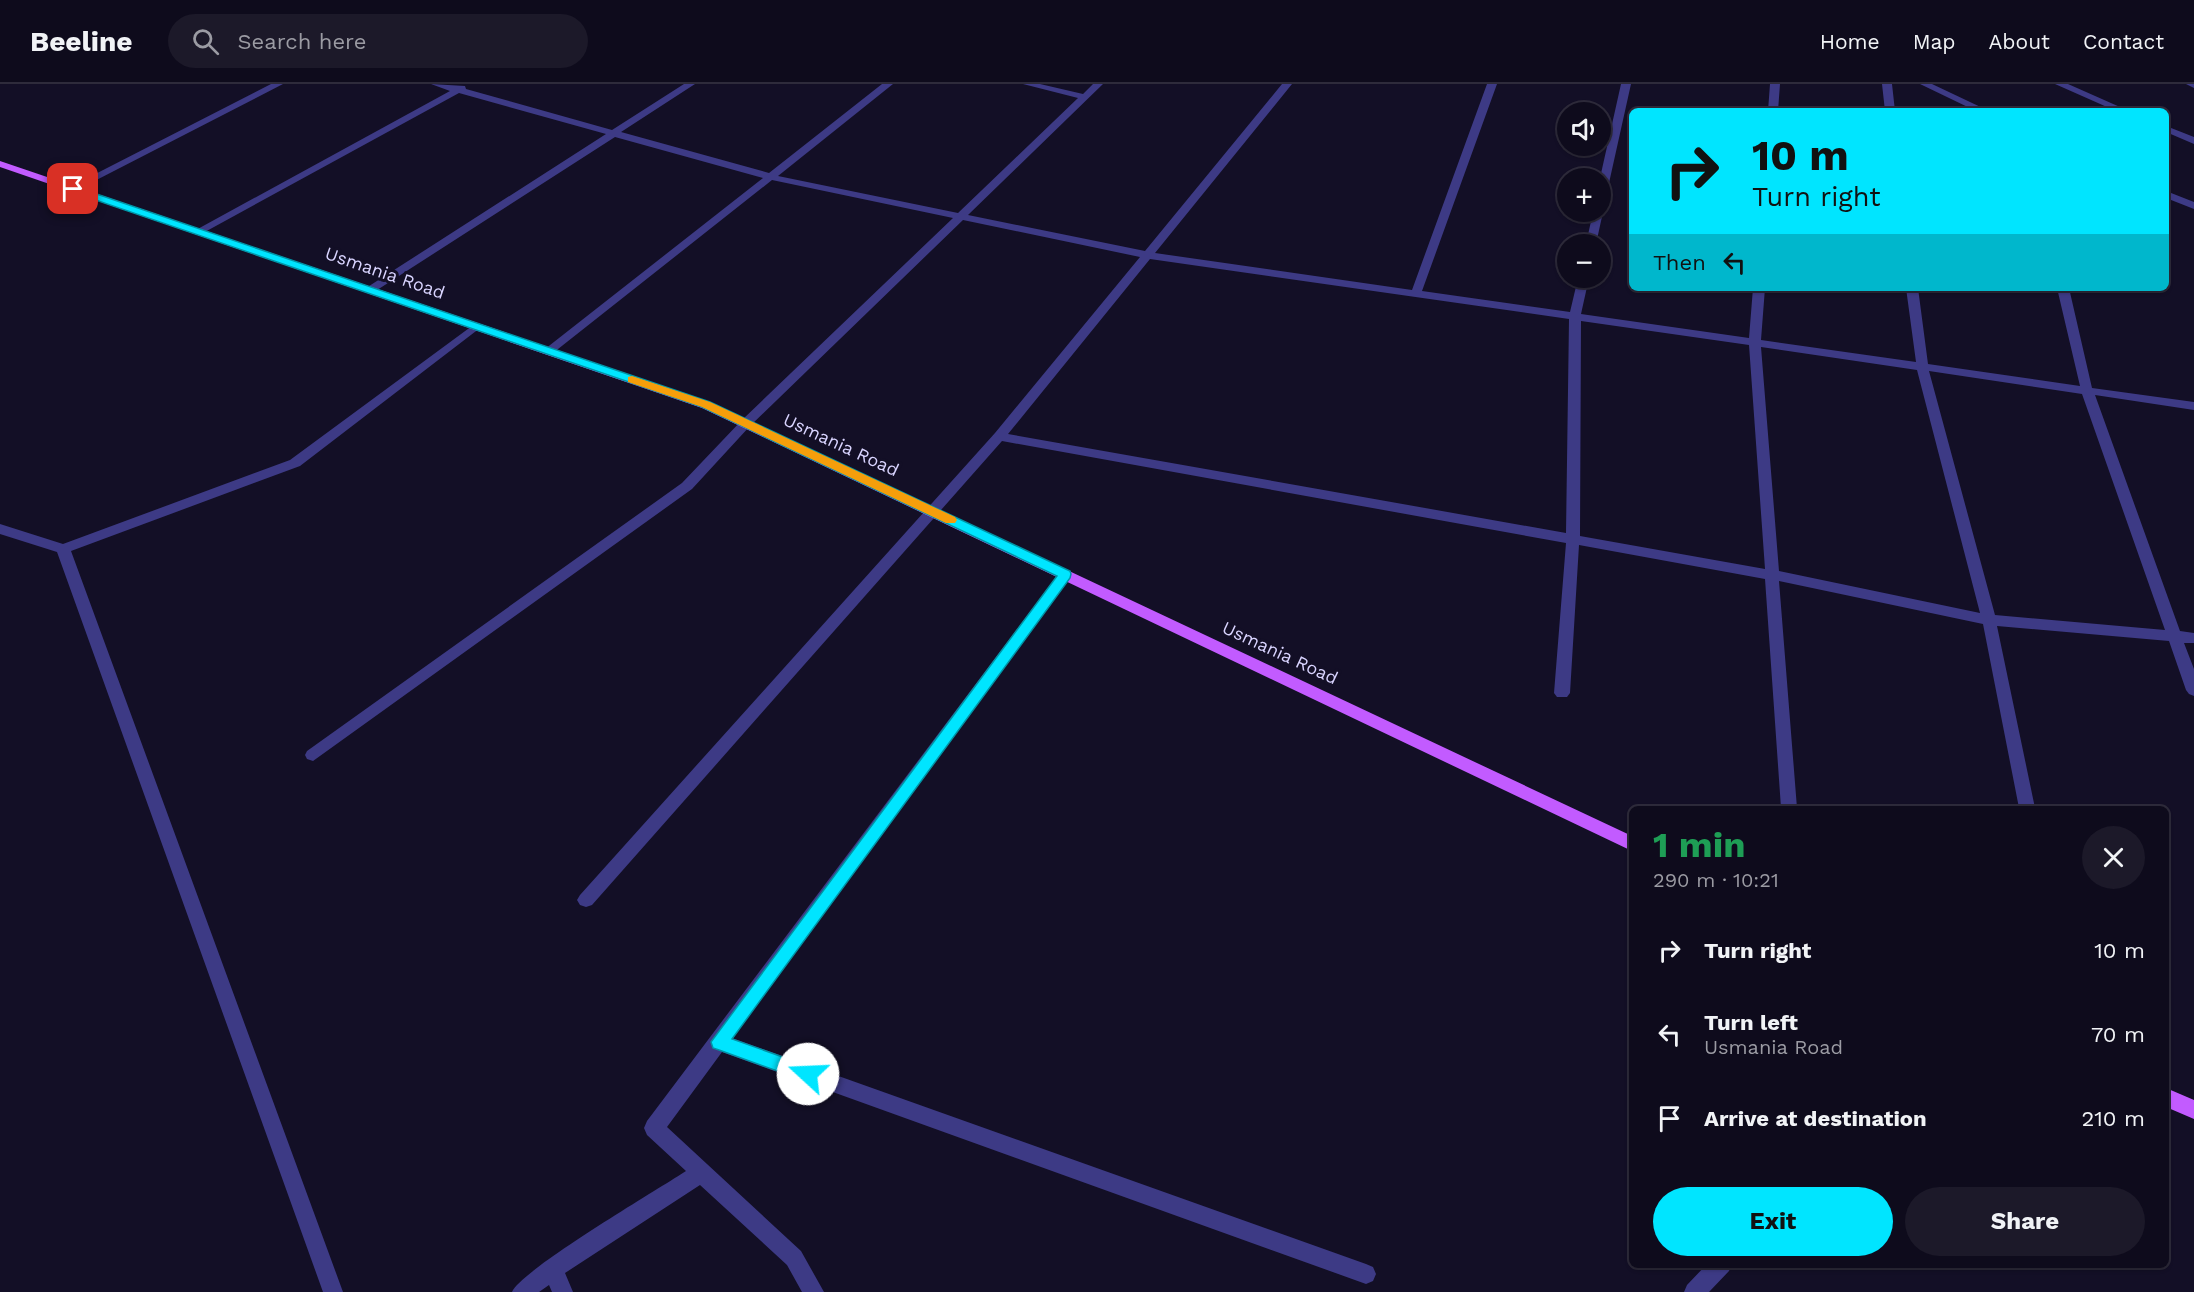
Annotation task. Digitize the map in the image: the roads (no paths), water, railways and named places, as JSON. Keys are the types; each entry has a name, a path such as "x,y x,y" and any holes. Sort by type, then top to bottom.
{"main road":[{"name":"Usmania Road","path":"0,164 706,405 1629,843"},
{"path":"2169,1098 2194,1110"}],"street":[{"path":"73,189 278,84"},
{"path":"436,84 464,87 614,133 770,177 1148,255 2194,406"},
{"path":"370,290 690,84"},
{"path":"549,351 888,84"},
{"path":"1028,84 1085,97"},
{"path":"313,754 687,486 746,423 1098,84"},
{"path":"585,900 999,436 1287,84"},
{"path":"1416,293 1492,84"},
{"path":"1607,168 1626,84"},
{"path":"1773,108 1775,84"},
{"path":"1887,84 1890,108"},
{"path":"1925,84 1977,108"},
{"path":"2060,84 2117,108"},
{"path":"199,231 464,87"},
{"path":"2169,130 2194,141"},
{"path":"2169,195 2194,207"},
{"path":"1562,693 1573,539 1575,316 1582,288"},
{"path":"1759,291 1755,342 1789,806"},
{"path":"1912,291 1922,366 1989,620 2027,806"},
{"path":"2064,291 2087,390 2194,690"},
{"path":"0,529 63,549 295,463 476,326"},
{"path":"999,436 1772,575 1989,620 2194,639"},
{"path":"63,549 333,1292"},
{"path":"813,1292 794,1258 654,1128 1065,574"},
{"path":"719,1042 1366,1274"},
{"path":"522,1292 552,1269 702,1172"},
{"path":"1694,1292 1718,1268"},
{"path":"552,1269 563,1292"}]}
